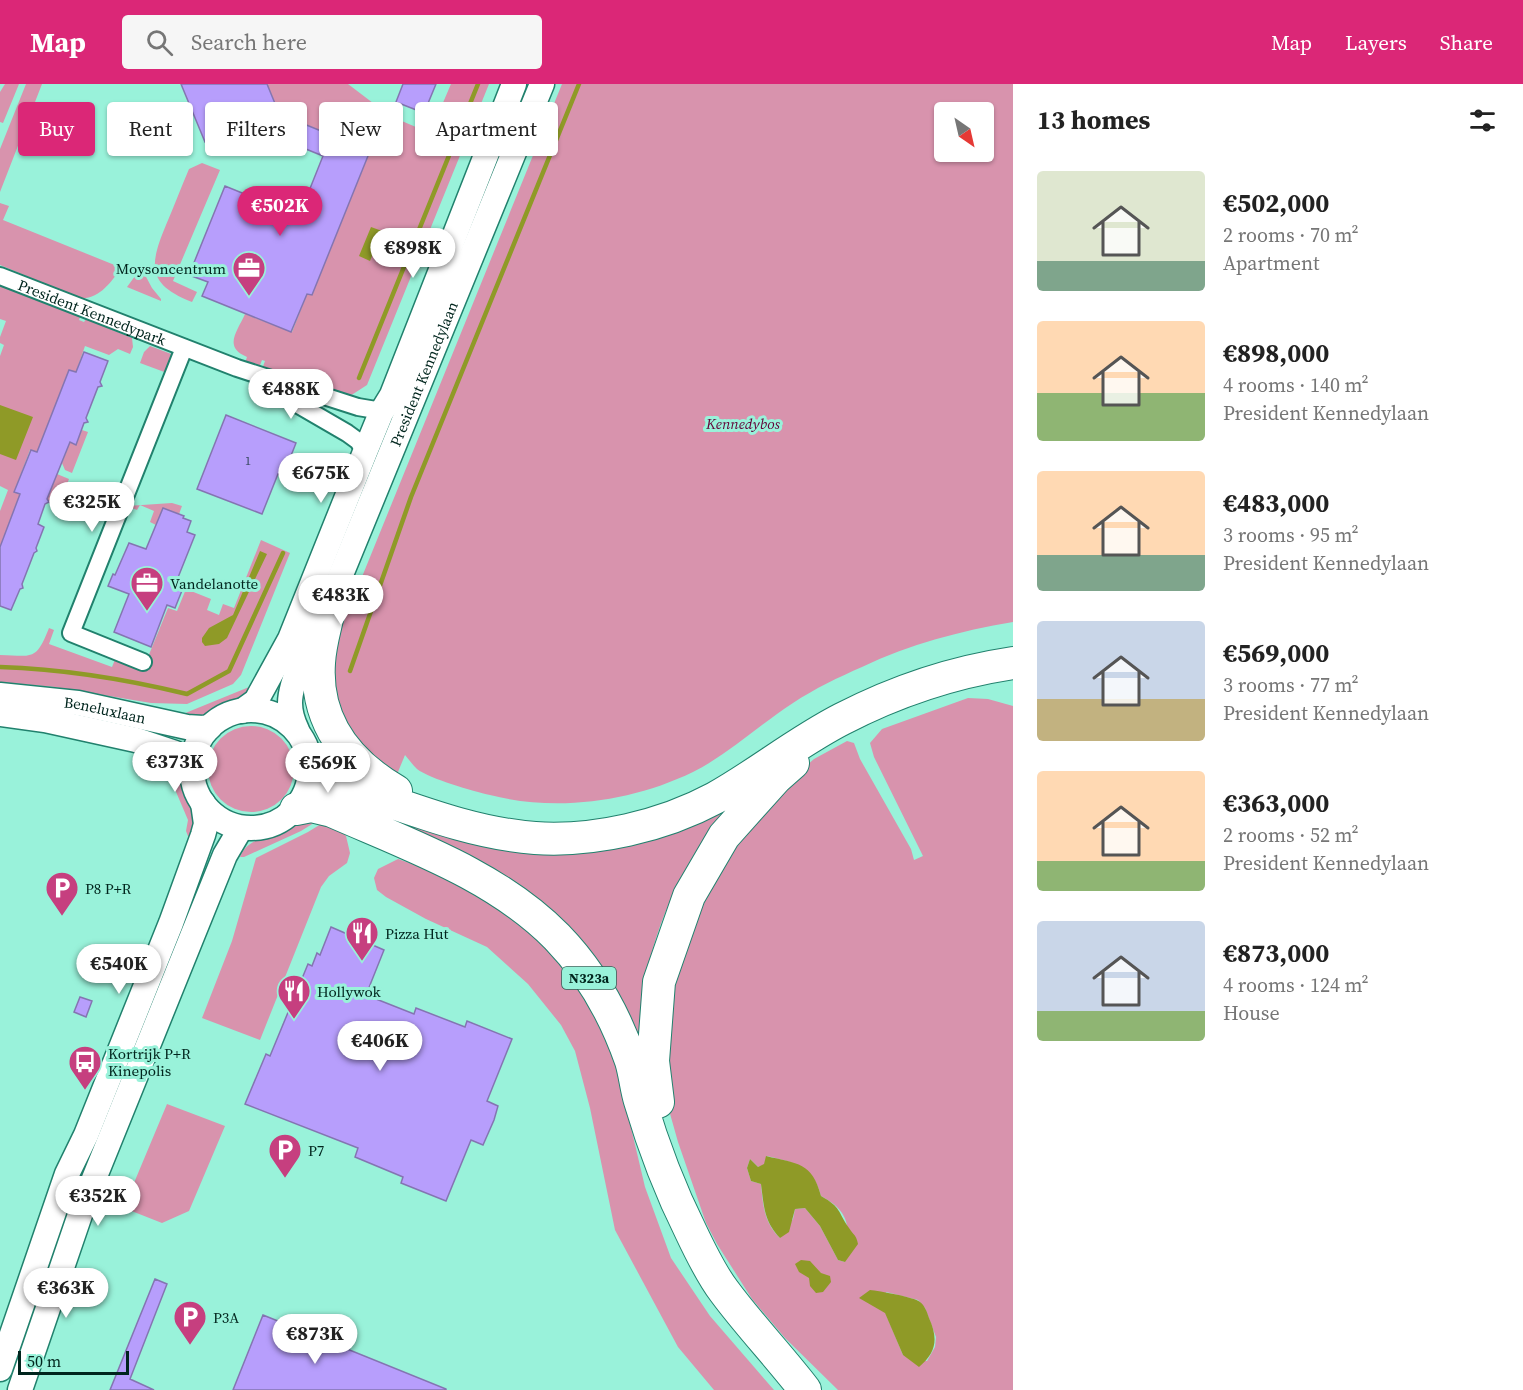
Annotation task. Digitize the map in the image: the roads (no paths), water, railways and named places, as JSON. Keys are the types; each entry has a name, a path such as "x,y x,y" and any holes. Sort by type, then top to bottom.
{"highway":[{"path":"331,598 319,662 319,676 325,711 336,736 365,771 438,817"},
{"path":"311,764 323,778 492,833 538,838 611,833 649,825 715,798 840,719 890,696 925,683 1013,663"},
{"path":"816,1390 797,1380 723,1290 691,1232 668,1179 653,1060 659,982 689,896 724,836 776,778 840,719"},
{"name":"N323a","path":"296,809 311,806 332,811 457,866 504,894 533,915 556,936 592,982 616,1025 631,1062 639,1099 668,1179"}],"main road":[{"name":"President Kennedylaan","path":"242,711 256,701 290,639 365,452 392,395 514,84"},
{"name":"President Kennedylaan","path":"297,730 291,714 290,695 313,634 331,598 542,84"},
{"name":"Beneluxlaan","path":"0,695 78,703 187,727 203,729 210,727"},
{"path":"0,1369 67,1174 86,1135 203,835 206,824 192,769 197,746 210,727 230,714 242,711 254,710 278,716 297,730 304,741 311,764 308,788 296,809 287,817 265,827 242,828 220,819 202,803"},
{"name":"Beneluxlaan","path":"0,714 45,720 136,740 175,753 192,769"},
{"path":"20,1390 89,1191 225,855 242,828"}],"street":[{"name":"President Kennedypark","path":"0,276 237,368 358,407 376,410 385,407"},
{"name":"President Kennedypark","path":"143,662 71,633 184,348"},
{"name":"President Kennedypark","path":"237,368 347,433 358,441 365,452"}],"waterway":[{"path":"359,378 478,84"},
{"path":"350,671 411,497 579,84"},
{"path":"0,667 94,676 187,694 229,671 283,553"}],"place":[{"name":"Moysoncentrum","path":"249,297"},
{"name":"Vandelanotte","path":"147,612"},
{"name":"P8 P+R","path":"62,917"},
{"name":"Pizza Hut","path":"362,962"},
{"name":"Hollywok","path":"294,1020"},
{"name":"Kortrijk P+R Kinepolis","path":"85,1091"},
{"name":"P7","path":"285,1179"},
{"name":"P3A","path":"190,1346"}],"park label":[{"name":"Kennedybos","path":"743,423"}]}
